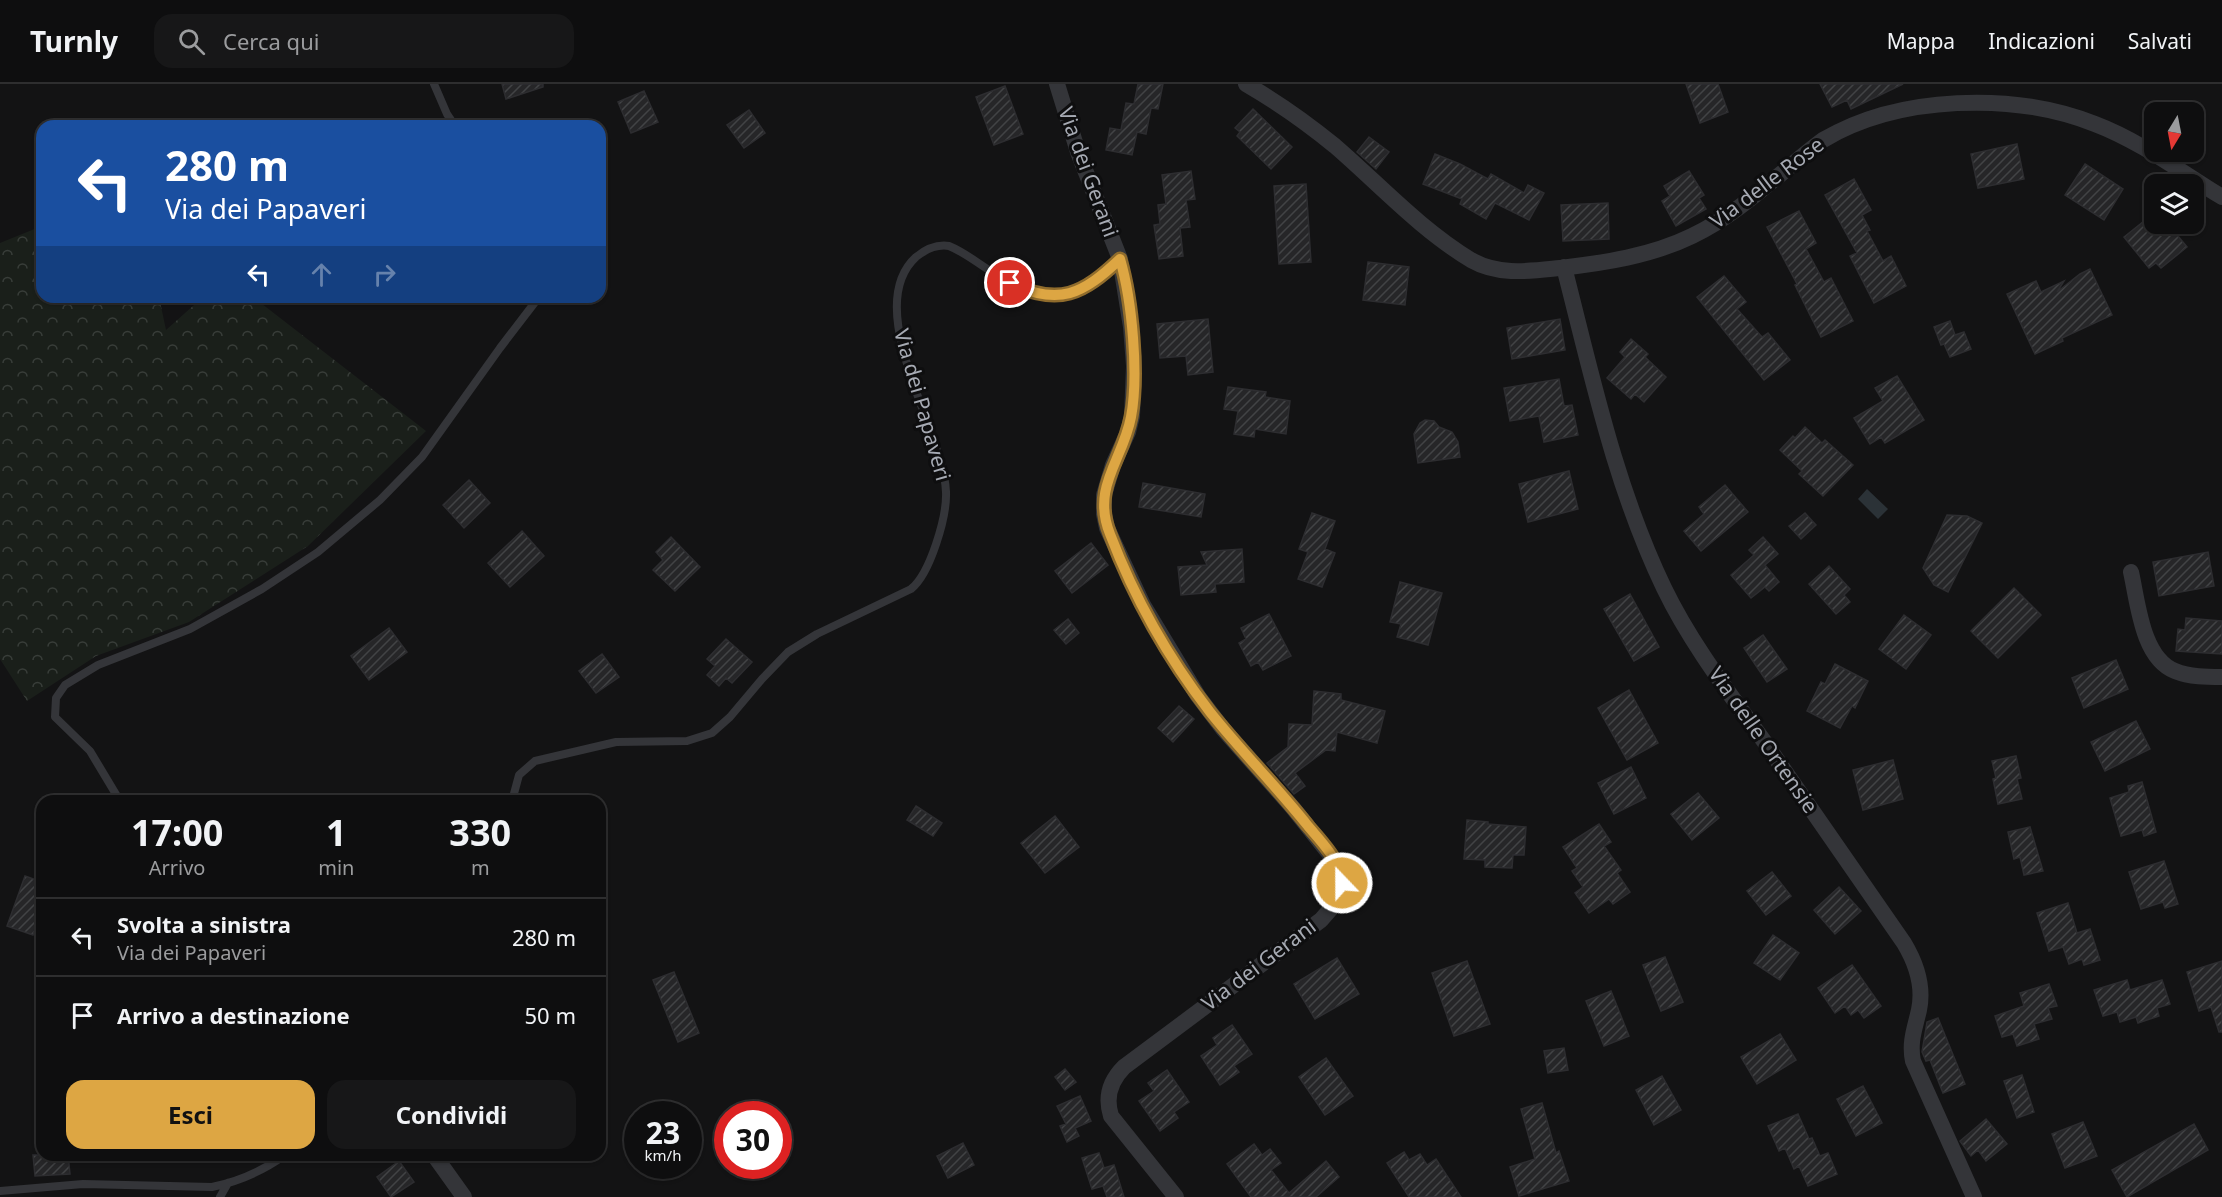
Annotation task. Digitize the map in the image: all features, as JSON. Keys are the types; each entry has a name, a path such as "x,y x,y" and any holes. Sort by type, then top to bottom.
{"street":[{"name":"Via dei Gerani","path":"1057,84 1078,152 1120,259 1133,341 1133,394 1128,432 1111,471 1104,495 1104,514 1110,535 1143,605 1198,696 1223,729 1284,796 1324,846 1338,867 1342,883 1337,901 1321,920 1124,1067 1110,1086 1108,1101 1111,1116 1176,1197"},
{"name":"Via delle Rose","path":"1246,84 1291,113 1328,141 1422,225 1478,263 1491,268 1516,272 1564,267 1641,254 1679,242 1720,220 1823,140 1837,132 1887,114 1961,103 2032,107 2094,123 2132,141 2222,197"},
{"name":"Via delle Ortensie","path":"1564,267 1612,453 1635,520 1668,596 1712,669 1897,933 1914,962 1919,982 1920,1001 1911,1039 1913,1061 1974,1197"},
{"path":"2131,572 2147,639 2156,656 2165,665 2178,672 2192,676 2222,677"},
{"path":"438,1161 464,1197"}],"lane":[{"path":"434,84 451,120"},
{"name":"Via dei Papaveri","path":"514,795 519,775 535,761 616,742 687,741 711,733 730,717 788,652 817,634 911,589 922,578 937,538 946,492 934,442 899,335 897,307 900,290 913,260 928,249 950,246 1018,287 1034,293 1051,295 1072,292 1092,284 1120,259"},
{"path":"116,795 90,751 55,717 54,704 60,689 98,665 173,637 212,618 277,580 345,531 401,481 422,457 534,303"},
{"path":"0,1191 68,1185 201,1187 228,1183 273,1161"},
{"path":"220,1197 228,1183"}],"green space":[{"path":"36,228 36,303 160,303 166,330 196,303 261,303 426,431 308,546 189,622 96,656 27,701 0,659 0,243"}],"shaded area":[{"path":"1867,489 1888,509 1878,519 1858,499"}],"building":[{"path":"502,84 543,84 543,87 506,99"},
{"path":"1138,84 1163,84 1158,109 1151,108 1146,134 1137,132 1132,155 1106,150 1110,128 1121,130 1126,103 1134,104"},
{"path":"1686,84 1718,84 1728,112 1700,123"},
{"path":"1820,84 1903,84 1851,109 1847,100 1832,107"},
{"path":"1005,86 1023,134 994,145 976,97"},
{"path":"644,91 658,122 631,133 618,102"},
{"path":"1253,109 1292,147 1271,169 1237,136 1240,132 1235,128"},
{"path":"749,110 765,133 744,148 727,125"},
{"path":"1369,137 1389,152 1376,169 1357,152"},
{"path":"2017,144 2024,179 1978,188 1971,154"},
{"path":"1435,154 1488,179 1491,174 1524,193 1528,185 1544,193 1529,220 1495,203 1486,219 1460,204 1462,199 1423,184"},
{"path":"2085,164 2123,189 2104,220 2065,195"},
{"path":"1191,171 1195,199 1186,200 1190,227 1180,228 1183,256 1159,259 1154,225 1160,224 1158,205 1166,204 1162,175"},
{"path":"1689,171 1704,195 1699,198 1706,209 1676,226 1662,201 1670,196 1664,186"},
{"path":"1854,179 1871,210 1862,215 1870,230 1867,231 1883,261 1891,256 1906,286 1874,303 1850,256 1857,253 1825,195"},
{"path":"1306,184 1311,262 1279,264 1274,186"},
{"path":"1608,203 1609,239 1563,241 1561,205"},
{"path":"1799,211 1816,243 1806,249 1824,282 1831,278 1853,321 1821,337 1795,285 1797,284 1767,227"},
{"path":"2144,221 2144,234 2176,234 2187,247 2161,268 2156,263 2149,268 2124,237"},
{"path":"1368,262 1409,267 1405,305 1363,300"},
{"path":"2090,269 2112,315 2062,338 2063,341 2035,354 2007,294 2036,281 2041,292 2064,281 2057,292"},
{"path":"1724,276 1746,302 1737,309 1762,337 1768,333 1790,360 1764,380 1697,297"},
{"path":"1208,319 1213,372 1188,375 1186,356 1160,358 1157,324"},
{"path":"1560,319 1565,350 1512,359 1507,328"},
{"path":"1950,321 1955,335 1964,332 1971,349 1950,357 1944,344 1941,345 1934,327"},
{"path":"1631,339 1648,354 1645,357 1666,377 1644,402 1635,394 1631,399 1607,378 1625,357 1620,352"},
{"path":"1897,376 1924,420 1885,443 1881,437 1870,444 1854,418 1883,401 1875,388"},
{"path":"1559,379 1564,406 1572,405 1578,435 1544,442 1539,416 1510,421 1504,388"},
{"path":"1228,387 1266,392 1265,397 1290,401 1286,434 1255,429 1254,437 1234,434 1238,411 1224,409"},
{"path":"1425,420 1434,421 1439,427 1452,432 1458,442 1460,457 1418,463 1414,434 1420,423"},
{"path":"1805,427 1822,443 1825,440 1853,465 1823,496 1799,474 1802,471 1780,450"},
{"path":"1569,471 1578,509 1528,522 1519,484"},
{"path":"469,480 490,503 464,528 443,505"},
{"path":"1143,483 1205,494 1201,517 1139,507"},
{"path":"1725,485 1748,512 1701,551 1684,531 1704,514 1699,507"},
{"path":"1312,513 1335,521 1325,549 1335,553 1322,587 1298,579 1308,552 1299,549"},
{"path":"1805,513 1816,525 1801,539 1789,526"},
{"path":"1947,515 1967,516 1982,523 1948,592 1934,585 1923,568"},
{"path":"522,531 544,556 510,587 488,563"},
{"path":"671,537 700,567 675,591 653,570 663,560 656,552"},
{"path":"1763,537 1778,554 1765,565 1779,582 1769,591 1765,587 1751,598 1731,575 1754,555 1749,550"},
{"path":"1091,543 1108,565 1072,593 1055,571"},
{"path":"1242,549 1244,582 1215,584 1216,592 1181,595 1178,567 1207,565 1201,552"},
{"path":"2208,552 2214,586 2159,596 2153,562"},
{"path":"1829,566 1850,589 1844,595 1850,602 1836,614 1809,584"},
{"path":"1400,582 1442,593 1428,645 1397,637 1401,624 1390,622"},
{"path":"2014,588 2041,615 1998,658 1971,631"},
{"path":"1630,594 1659,647 1634,661 1604,609"},
{"path":"1269,614 1291,656 1263,670 1258,662 1251,666 1239,643 1246,639 1241,628"},
{"path":"1904,615 1931,635 1906,669 1879,649"},
{"path":"2186,618 2222,621 2222,654 2176,651 2178,629 2185,630"},
{"path":"1068,619 1079,633 1066,644 1054,630"},
{"path":"389,628 407,652 369,680 351,656"},
{"path":"1763,635 1787,669 1767,682 1744,648"},
{"path":"726,639 752,662 732,683 726,678 719,686 707,675 715,666 707,659"},
{"path":"602,654 619,677 596,693 579,671"},
{"path":"2116,660 2128,689 2084,708 2072,678"},
{"path":"1835,664 1868,681 1855,708 1852,706 1840,728 1807,711 1821,682 1825,684"},
{"path":"1629,690 1658,743 1627,760 1598,708"},
{"path":"1314,691 1341,694 1341,700 1385,711 1377,743 1337,732 1335,751 1326,750 1295,773 1305,786 1294,794 1267,763 1288,747 1289,724 1312,725"},
{"path":"1179,706 1194,719 1173,742 1158,728"},
{"path":"2136,721 2150,749 2105,771 2091,742"},
{"path":"2016,756 2021,778 2017,779 2022,799 1998,804 1992,761"},
{"path":"1893,760 1903,799 1863,810 1853,770"},
{"path":"1631,767 1646,798 1614,814 1598,783"},
{"path":"2142,782 2156,832 2144,836 2142,830 2121,836 2110,798 2129,792 2128,786"},
{"path":"1698,793 1719,818 1692,840 1671,814"},
{"path":"916,806 942,823 933,836 907,820"},
{"path":"1055,816 1079,847 1045,873 1021,843"},
{"path":"1467,820 1526,827 1524,855 1513,855 1512,868 1485,867 1485,860 1464,859"},
{"path":"1599,824 1611,842 1604,846 1621,870 1617,873 1630,892 1613,904 1609,899 1589,913 1575,893 1583,887 1572,871 1577,868 1563,847"},
{"path":"2030,827 2043,871 2024,875 2020,857 2014,859 2008,832"},
{"path":"2164,861 2178,904 2165,908 2163,902 2141,909 2129,872"},
{"path":"1772,872 1791,896 1766,915 1747,891"},
{"path":"25,876 36,880 36,926 33,935 7,926"},
{"path":"1839,887 1861,911 1835,934 1814,910"},
{"path":"2068,903 2077,933 2090,929 2100,960 2084,965 2082,959 2069,964 2063,947 2049,951 2037,913"},
{"path":"1773,935 1799,953 1780,980 1754,963"},
{"path":"1665,957 1683,1002 1661,1011 1643,965"},
{"path":"1337,958 1359,994 1315,1019 1294,984"},
{"path":"1467,961 1490,1024 1454,1036 1432,973"},
{"path":"2222,961 2222,1032 2219,1032 2211,1007 2199,1011 2187,972"},
{"path":"1852,965 1881,1006 1864,1018 1858,1010 1851,1015 1845,1006 1835,1013 1818,988"},
{"path":"674,972 699,1033 678,1042 653,980"},
{"path":"2127,980 2130,990 2162,980 2170,1004 2157,1008 2159,1016 2138,1023 2136,1017 2120,1022 2117,1012 2103,1016 2094,990"},
{"path":"2049,984 2057,1006 2048,1008 2052,1019 2034,1024 2039,1039 2017,1046 2013,1034 2002,1037 1995,1016 2024,1006 2020,993"},
{"path":"1611,991 1629,1036 1604,1046 1586,1001"},
{"path":"1938,1018 1965,1084 1943,1093 1930,1060 1926,1061 1922,1052 1927,1022"},
{"path":"1232,1025 1252,1054 1234,1066 1239,1072 1220,1085 1201,1056 1217,1045 1213,1038"},
{"path":"1780,1034 1796,1060 1757,1084 1741,1057"},
{"path":"1564,1048 1568,1070 1548,1073 1544,1051"},
{"path":"1326,1058 1353,1096 1325,1115 1299,1077"},
{"path":"1065,1069 1076,1082 1065,1090 1055,1077"},
{"path":"1167,1070 1189,1102 1174,1112 1178,1118 1160,1131 1139,1101 1154,1091 1148,1083"},
{"path":"2022,1075 2034,1112 2017,1118 2004,1081"},
{"path":"1662,1076 1681,1110 1654,1125 1636,1090"},
{"path":"1863,1086 1882,1123 1856,1136 1837,1099"},
{"path":"1080,1096 1091,1121 1075,1128 1079,1136 1067,1142 1060,1126 1066,1124 1057,1106"},
{"path":"1542,1103 1556,1153 1559,1151 1569,1181 1519,1196 1510,1167 1535,1159 1521,1109"},
{"path":"1798,1114 1809,1139 1812,1138 1820,1156 1828,1153 1837,1174 1808,1186 1799,1166 1794,1169 1785,1148 1779,1151 1768,1126"},
{"path":"1986,1119 2007,1144 1986,1161 1978,1150 1971,1156 1960,1141"},
{"path":"2083,1122 2097,1156 2065,1168 2052,1134"},
{"path":"2194,1124 2208,1150 2127,1197 2112,1170"},
{"path":"963,1143 974,1165 948,1178 937,1156"},
{"path":"1254,1144 1262,1155 1270,1149 1281,1163 1271,1170 1289,1193 1326,1161 1339,1177 1316,1197 1251,1197 1227,1164"},
{"path":"1404,1152 1409,1160 1420,1154 1427,1165 1436,1159 1461,1197 1409,1197 1387,1163"},
{"path":"1099,1153 1104,1168 1114,1165 1124,1197 1107,1197 1103,1186 1092,1189 1082,1158"},
{"path":"33,1155 36,1155 36,1161 69,1161 70,1174 35,1176"},
{"path":"399,1161 414,1182 391,1197 377,1177"}],"route":[{"path":"1010,283 1040,294 1065,294 1092,284 1120,259 1133,341 1133,394 1132,416 1128,432 1111,471 1104,495 1104,514 1110,535 1157,631 1198,696 1223,729 1275,786 1321,842 1336,862 1342,883"}]}
